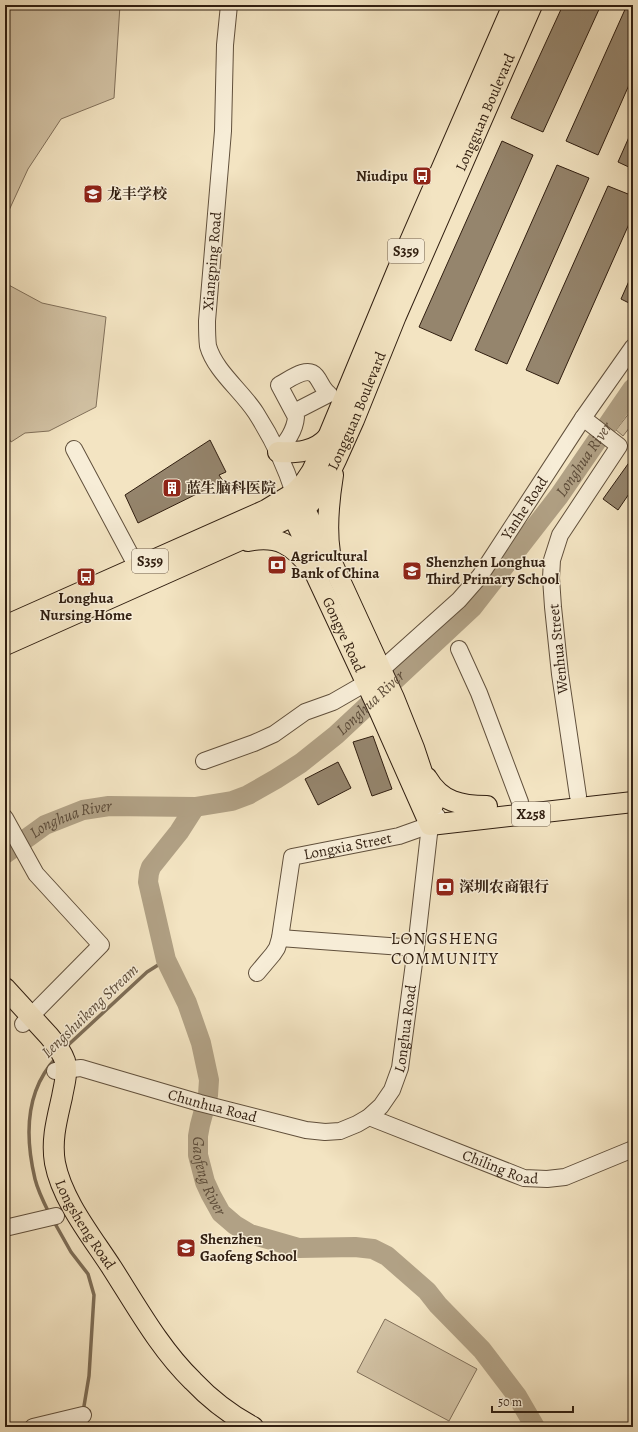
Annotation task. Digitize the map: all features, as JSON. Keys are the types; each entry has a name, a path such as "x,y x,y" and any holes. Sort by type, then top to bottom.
{"main road":[{"name":"Longguan Boulevard","path":"5,645 230,545 297,506 304,483 312,472 328,437 336,398 396,271 513,5"},
{"name":"Longguan Boulevard","path":"5,626 266,510 310,503 322,488 354,420 396,316 532,5"},
{"path":"278,452 308,451 321,444 328,437"},
{"path":"332,563 328,541 330,492 336,460"},
{"name":"Gongye Road","path":"297,506 332,563 374,679"},
{"name":"Gongye Road","path":"297,506 303,536 315,573 374,679 422,770 431,798 434,820"},
{"path":"230,545 263,539 279,541 296,551 315,573"},
{"name":"Gongye Road","path":"386,704 434,820"},
{"path":"422,770 432,786 450,801 470,806 487,806"},
{"name":"X258","path":"434,820 487,806 633,790"},
{"name":"X258","path":"434,820 633,803"},
{"path":"5,988 57,1061"},
{"path":"5,1004 27,1020"},
{"name":"Longsheng Road","path":"57,1061 66,1077 54,1135 53,1148 57,1174 69,1201 166,1350 197,1386 219,1404 239,1426"}],"street":[{"name":"Xiangping Road","path":"228,5 225,45 223,131 207,321 208,346 216,362 250,405 278,452 297,506"},
{"name":"Yanhe Road","path":"204,761 261,740 285,727 305,712 333,702 374,679 459,600 480,576 487,557 587,421 633,347"},
{"path":"278,452 288,439 296,417 279,385 303,372 307,372 315,375 322,386 336,398"},
{"path":"294,412 336,398"},
{"name":"Wenhua Street","path":"578,796 560,674 550,578 552,560 560,535 619,446 587,421"},
{"path":"74,449 137,567"},
{"path":"459,649 479,693 520,802"},
{"name":"Longxia Street","path":"257,973 277,948 280,938 292,857 399,836 434,820"},
{"name":"Longhua Road","path":"369,1117 381,1106 392,1090 400,1068 434,820"},
{"path":"8,825 24,855 40,879 100,944 27,1020"},
{"path":"280,938 416,948"},
{"name":"Chunhua Road","path":"57,1061 80,1068 93,1070 200,1103 306,1130 325,1132 340,1131 369,1117"},
{"name":"Chiling Road","path":"369,1117 524,1178 547,1179 565,1177 633,1148"},
{"path":"5,1228 51,1217"},
{"path":"33,1427 83,1415"}],"shaded area":[{"path":"5,5 120,5 114,98 61,119 28,169 5,219"},
{"path":"5,283 42,303 106,317 96,407 49,431 25,433 11,442 5,431"},
{"path":"633,408 633,423 623,436 616,430"},
{"path":"385,1319 477,1369 449,1421 357,1372"}],"building":[{"path":"563,5 601,5 543,132 511,118"},
{"path":"627,5 633,5 633,76 598,155 566,141"},
{"path":"633,128 633,169 618,162"},
{"path":"502,141 533,155 451,341 419,327"},
{"path":"557,165 589,178 507,364 475,350"},
{"path":"608,186 633,196 633,215 558,384 526,370"},
{"path":"633,272 633,305 621,299"},
{"name":"蓝生脑科医院","path":"210,440 226,472 219,475 223,481 138,523 125,495"},
{"path":"633,457 633,488 618,510 603,499"},
{"path":"373,736 392,789 372,796 353,742"},
{"path":"338,762 351,788 318,805 305,779"}],"waterway":[{"name":"Longhua River","path":"5,854 45,825 83,810 109,806 195,807 232,801 248,795 301,763 336,735 472,608 559,496 633,388"},
{"name":"Gaofeng River","path":"195,807 179,832 151,867 148,882 166,960 187,1003 201,1043 209,1080 208,1095 198,1136 198,1155 205,1182 211,1195 221,1213 235,1225 250,1234 299,1248 355,1247 373,1249 387,1256 427,1291 438,1305 482,1350 517,1396 535,1427"},
{"name":"Lengshuikeng Stream","path":"66,1047 147,972 166,960"},
{"name":"Lengshuikeng Stream","path":"49,1213 39,1192 35,1179 29,1131 30,1115 38,1085 56,1058"},
{"name":"Lengshuikeng Stream","path":"53,1220 71,1252 88,1274 94,1295 89,1376 83,1412"}],"place":[{"name":"Niudipu","path":"422,176"},
{"name":"龙丰学校","path":"93,194"},
{"name":"蓝生脑科医院","path":"172,488"},
{"name":"Agricultural Bank of China","path":"277,565"},
{"name":"Shenzhen Longhua Third Primary School","path":"412,571"},
{"name":"Longhua Nursing Home","path":"86,577"},
{"name":"深圳农商银行","path":"445,887"},
{"name":"Shenzhen Gaofeng School","path":"186,1248"}],"district":[{"name":"LONGSHENG COMMUNITY","path":"445,948"}]}
